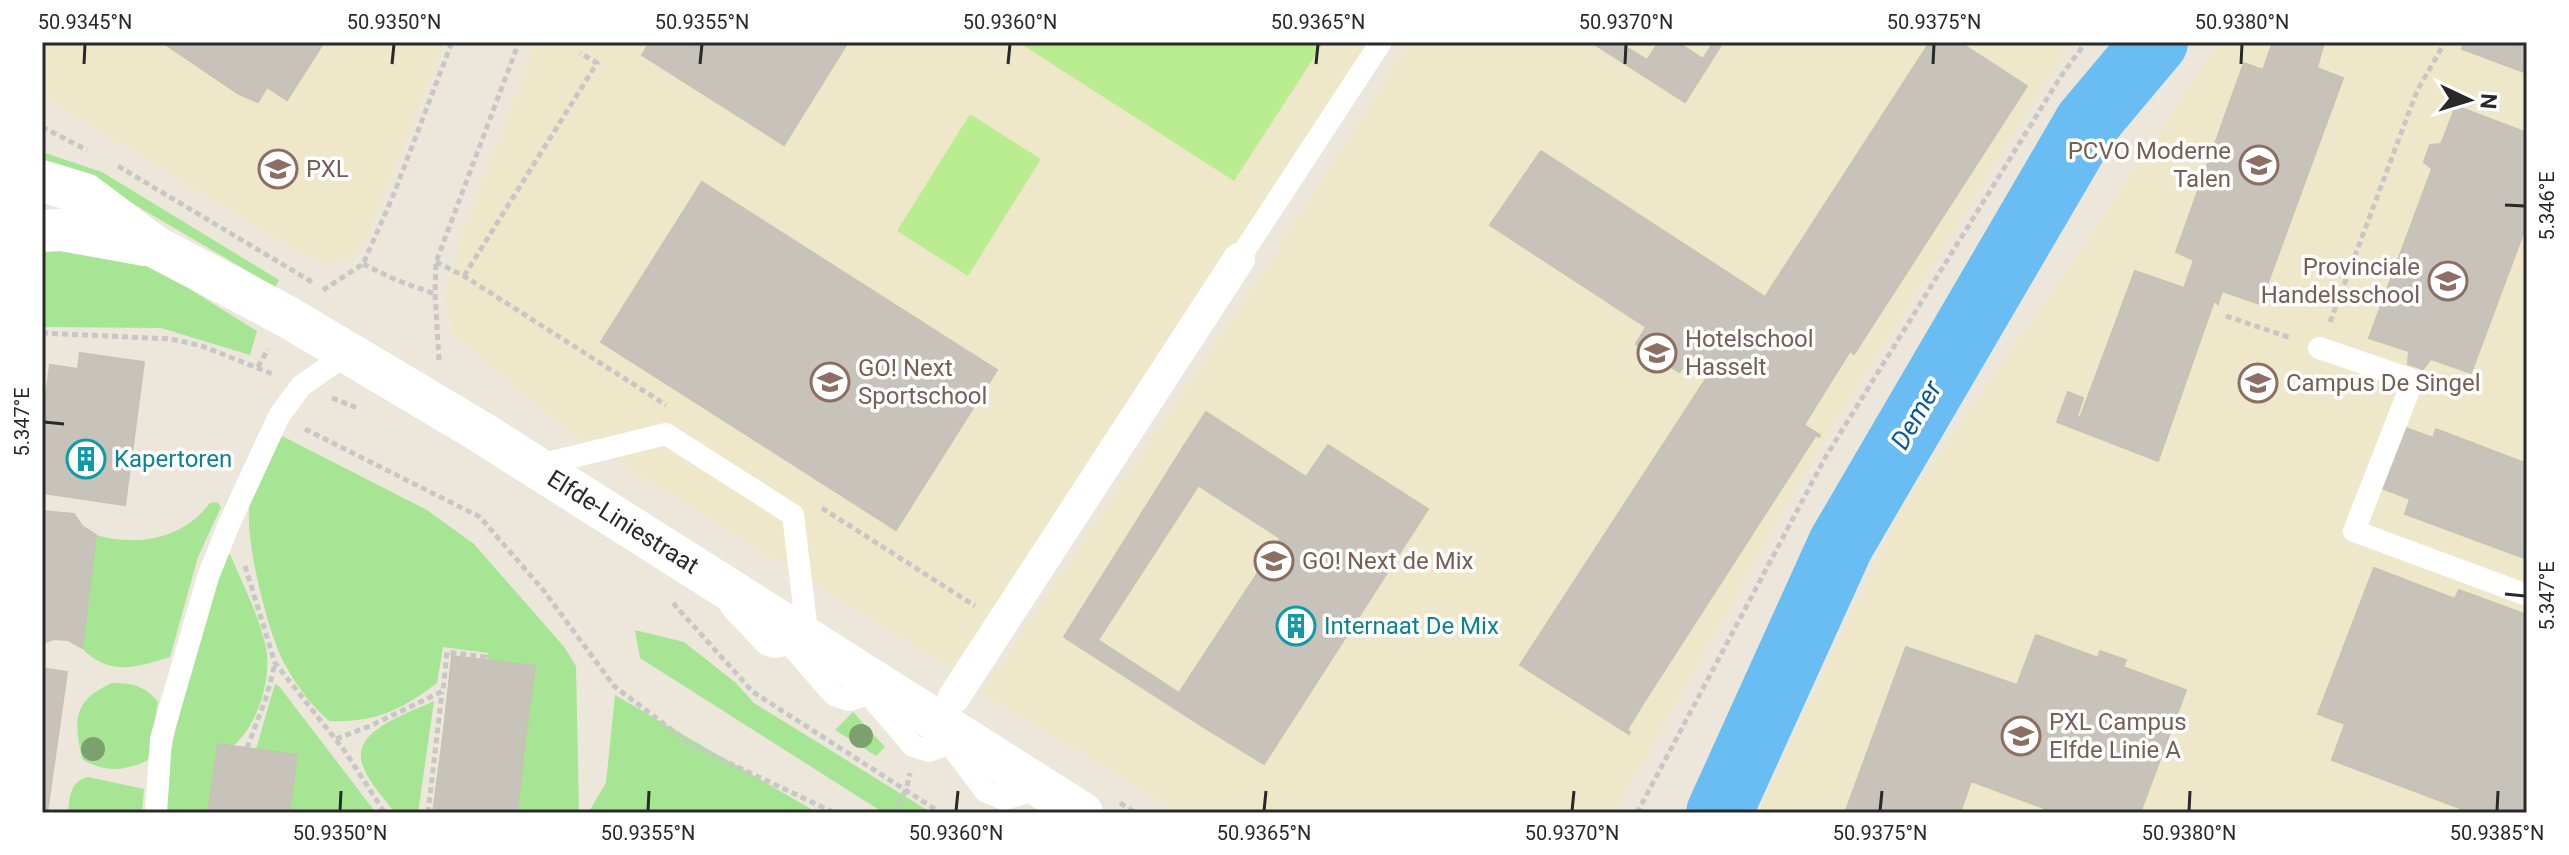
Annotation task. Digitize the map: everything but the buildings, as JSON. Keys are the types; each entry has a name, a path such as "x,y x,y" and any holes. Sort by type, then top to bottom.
{"street":[{"name":"Elfde-Liniestraat","path":"42,181 85,194 154,246 286,316 534,466 678,580 790,634 868,683 949,724 1030,790 1082,813"},
{"name":"Elfde-Liniestraat","path":"42,231 62,230 154,246"},
{"path":"949,724 1001,623 1239,259"}],"lane":[{"path":"1239,259 1381,42"},
{"path":"2319,348 2413,380 2354,531 2527,595"},
{"path":"156,813 161,739 208,577 229,524 279,416 301,386 348,353"},
{"path":"534,466 666,434 793,515 790,634"}],"path":[{"path":"323,290 363,264 393,196 452,42"},
{"path":"439,361 436,262 519,42"},
{"path":"1637,813 1825,458 2061,76 2086,42"},
{"path":"2226,316 2319,348 2417,91 2445,42"},
{"path":"464,276 597,63 580,53"},
{"path":"42,127 94,154"},
{"path":"107,160 306,278"},
{"path":"436,262 464,276 667,405 666,434"},
{"path":"363,264 435,294"},
{"path":"42,333 171,339 202,346 258,367"},
{"path":"279,416 480,517 544,591 614,686 693,746 835,813"},
{"path":"793,515 815,504 1001,623"},
{"path":"229,524 254,590 275,663 336,739 385,813"},
{"path":"678,580 753,692 941,813"},
{"path":"428,813 447,652 486,657 485,660"},
{"path":"247,748 266,698 275,663"},
{"path":"336,739 443,691"},
{"path":"894,813 906,790"}],"shaded area":[{"name":"PXL","path":"42,42 445,42 365,242 350,260 323,263 42,96"},
{"name":"GO! Next Sportschool","path":"536,42 1368,42 960,674 570,432 451,332 446,296 461,238"},
{"name":"Hotelschool Hasselt","path":"1410,42 2071,42 1820,447 1614,813 1181,813 982,693 1274,256"},
{"name":"Campus De Singel","path":"2219,42 2527,42 2527,813 1758,813 1902,507 2074,260"}],"green space":[{"path":"1018,42 1324,42 1234,181"},
{"path":"970,114 1041,159 968,276 897,231"},
{"path":"42,152 102,172 279,280 275,287 130,202 42,167"},
{"path":"42,250 79,252 142,264 188,288 257,331 250,355 161,328 42,327"},
{"path":"282,436 427,510 474,544 565,648 576,666 579,813 433,813 452,656 487,660 488,653 443,647 437,683 411,701 374,717 329,721 304,694 284,663 271,630 258,584 250,537 252,495"},
{"path":"217,502 221,507 198,557 170,657 123,667 102,663 92,657 82,648 96,535 128,540 159,537 187,525 210,503"},
{"path":"227,554 230,554 263,636 267,661 265,688 256,715 242,737 233,746 218,745 208,813 166,813 170,757 176,727 205,619"},
{"path":"635,630 684,642 736,683 754,703 932,813 884,813 640,658"},
{"path":"112,683 138,686 158,702 148,760 123,768 98,767 82,759 78,733 77,723 83,705 89,697"},
{"path":"275,684 376,813 289,813 297,755 256,749"},
{"path":"615,695 818,813 588,813 606,783"},
{"path":"434,701 418,813 395,813 366,772 361,753 365,742 384,724"},
{"path":"853,712 885,747 876,756 835,730"},
{"path":"88,777 144,789 142,813 68,813 74,786"}],"waterway":[{"name":"Demer","path":"1719,813 1841,544 2087,123 2155,42"}],"place":[{"name":"PCVO Moderne Talen","path":"2259,165"},
{"name":"PXL","path":"278,169"},
{"name":"Provinciale Handelsschool","path":"2448,281"},
{"name":"Hotelschool Hasselt","path":"1657,353"},
{"name":"GO! Next Sportschool","path":"830,382"},
{"name":"Campus De Singel","path":"2258,383"},
{"name":"Kapertoren","path":"86,459"},
{"name":"GO! Next de Mix","path":"1274,561"},
{"name":"Internaat De Mix","path":"1296,626"},
{"name":"PXL Campus Elfde Linie A","path":"2021,736"}]}
